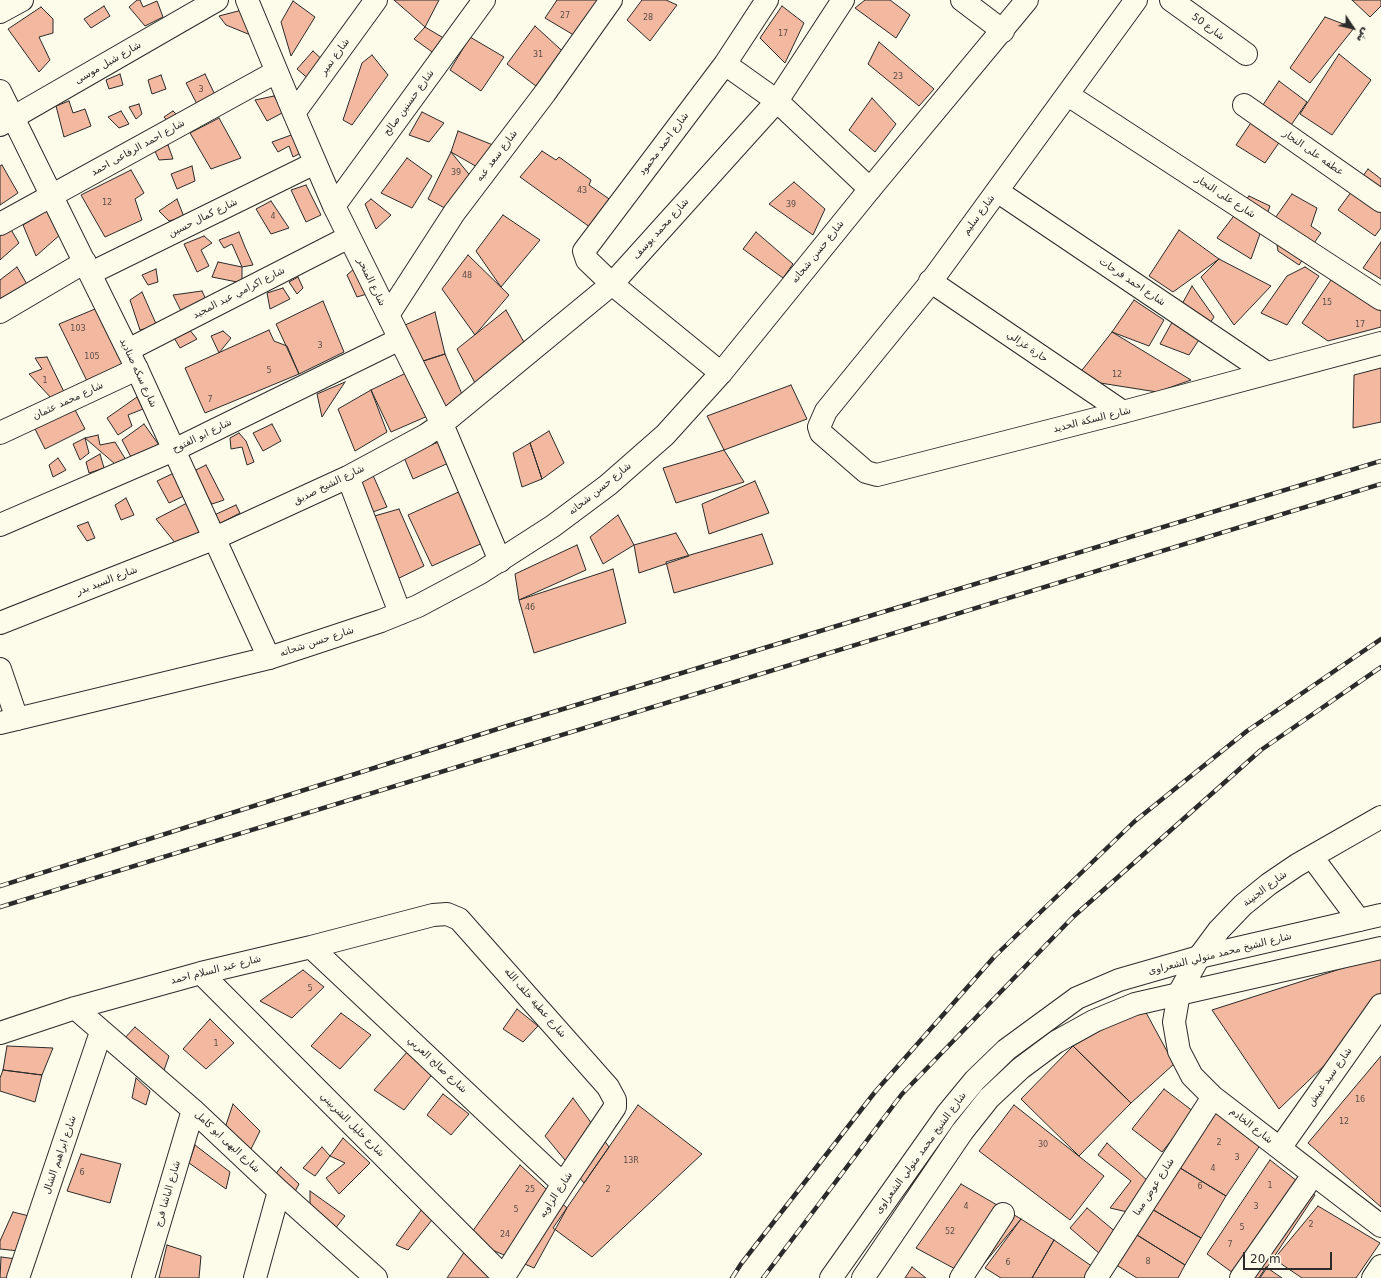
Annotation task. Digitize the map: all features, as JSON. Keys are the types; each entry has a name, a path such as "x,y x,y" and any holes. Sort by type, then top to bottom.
{"street":[{"path":"0,12 22,0"},
{"name":"شارع شبل موسى","path":"7,121 217,0"},
{"name":"شارع نمير","path":"294,113 376,0"},
{"name":"شارع حسنين صالح","path":"334,206 484,0"},
{"name":"شارع سعد عبه","path":"388,315 454,213 545,93 611,0"},
{"name":"شارع احمد محمود","path":"612,284 587,260 584,251 725,64 768,0"},
{"name":"شارع محمد يوسف","path":"442,424 612,284 777,101 843,0"},
{"path":"962,0 1003,31"},
{"name":"شارع حسن شحاته","path":"8,721 269,658 400,613 459,584 500,561 553,526 608,485 665,435 721,373 870,188 1003,31 1027,0"},
{"name":"شارع سليم","path":"818,426 826,411 930,281 1068,95 1136,0"},
{"name":"شارع 50","path":"1171,0 1246,54"},
{"name":"شارع المنحر","path":"254,4 276,72 315,163 349,237 442,424 500,561"},
{"path":"725,64 777,101 870,188"},
{"name":"شارع احمد الرفاعى احمد","path":"0,224 276,72"},
{"name":"شارع سكه صناديد","path":"0,91 7,121 52,195 88,267 132,359 213,539 269,658"},
{"name":"شارع على النجار","path":"1068,95 1381,299"},
{"name":"عطفه على النجار","path":"1244,105 1381,201"},
{"name":"شارع كمال حسين","path":"0,312 88,267 315,163"},
{"name":"شارع احمد فرحات","path":"997,191 1267,374"},
{"name":"شارع اكرامي عبد المجيد","path":"132,359 349,237"},
{"name":"حارة غزالي","path":"930,281 1123,412"},
{"path":"612,284 721,373"},
{"name":"شارع ابو الفتوح","path":"0,525 174,450 400,340"},
{"name":"شارع السكة الحديد","path":"818,426 821,433 831,444 866,472 877,475 1123,412 1381,343"},
{"name":"شارع محمد عثمان","path":"0,433 132,359"},
{"name":"شارع الشيخ صديق","path":"213,539 348,477 426,435 442,424"},
{"path":"348,477 400,613"},
{"name":"شارع السيد بدر","path":"0,623 213,539"},
{"path":"0,669 8,721"},
{"name":"شارع الجنينة","path":"1179,993 1199,957 1219,930 1243,905 1269,884 1381,817"},
{"path":"1312,857 1359,920"},
{"name":"شارع عطية خلف الله","path":"433,915 446,914 459,919 468,928 613,1093 615,1107 611,1114"},
{"name":"شارع عبد السلام احمد","path":"0,1033 74,1008 201,973 311,947 433,915"},
{"name":"شارع الشيخ محمد متولي الشعراوى","path":"831,1278 947,1114 975,1080 1006,1050 1077,998 1119,980 1199,957 1381,915"},
{"name":"شارع صالح العربي","path":"311,947 563,1184"},
{"name":"شارع الشيخ محمد متولي الشعراوى","path":"863,1278 962,1132 989,1098 1021,1068 1056,1042 1094,1021 1135,1004 1381,948"},
{"name":"شارع خليل الشربيني","path":"201,973 504,1277"},
{"name":"شارع الخادم","path":"1179,993 1174,1022 1179,1051 1192,1076 1213,1097 1381,1226"},
{"name":"شارع سيد غبيش","path":"1280,1148 1381,1005"},
{"name":"شارع البهى ابو كامل","path":"74,1008 193,1110 370,1275"},
{"name":"شارع ابراهيم الشال","path":"18,1278 101,1032"},
{"name":"شارع عوض مينا","path":"1096,1278 1213,1097"},
{"name":"شارع الباشا فرج","path":"143,1278 193,1110"},
{"name":"شارع الزاويه","path":"504,1277 563,1184 611,1114"},
{"path":"1241,1278 1314,1175"},
{"path":"255,1278 279,1191"},
{"path":"961,1278 1003,1214"},
{"path":"1373,1278 1381,1266"}],"building":[{"path":"137,0 140,0 143,7 157,1 163,17 145,26 129,7"},
{"path":"394,0 439,0 425,27"},
{"path":"557,0 599,0 577,37 545,18"},
{"path":"642,0 666,0 677,5 650,41 627,20"},
{"path":"865,0 890,0 910,15 896,38 855,8"},
{"path":"1352,0 1381,0 1381,6 1370,17"},
{"path":"293,1 315,17 291,56 281,22"},
{"path":"104,6 110,16 91,28 84,19"},
{"path":"782,6 804,23 785,63 760,38"},
{"path":"41,7 53,19 53,33 39,37 50,60 39,72 8,29"},
{"path":"242,10 253,36 226,25 219,16"},
{"path":"1325,17 1354,28 1310,83 1290,68"},
{"path":"535,26 570,58 545,93 507,64"},
{"path":"425,27 452,43 435,54 414,39"},
{"path":"470,37 504,57 481,91 450,70"},
{"path":"879,42 934,89 919,106 868,64"},
{"path":"313,51 328,65 310,80 297,69"},
{"path":"1339,54 1371,80 1332,135 1300,114"},
{"path":"372,55 388,75 352,125 343,120 362,63"},
{"path":"120,74 123,85 109,89 106,80"},
{"path":"205,74 216,97 198,106 186,83"},
{"path":"161,75 166,89 152,94 148,80"},
{"path":"1279,81 1307,102 1265,163 1236,145"},
{"path":"274,96 284,112 267,121 255,100"},
{"path":"872,98 896,124 875,152 849,130"},
{"path":"69,101 73,113 85,109 91,126 64,137 56,106"},
{"path":"139,104 142,114 136,119 129,107"},
{"path":"121,111 129,124 119,128 108,117"},
{"path":"173,111 180,118 169,123 164,117"},
{"path":"422,112 444,123 429,142 409,135"},
{"path":"219,118 241,158 211,169 190,133"},
{"path":"458,131 498,147 479,168 451,152"},
{"path":"294,134 301,153 293,157 289,146 278,152 272,142"},
{"path":"168,145 173,159 159,160 154,149"},
{"path":"542,151 556,160 559,157 591,180 589,185 615,203 594,230 520,177"},
{"path":"451,152 472,178 454,213 428,199"},
{"path":"407,158 432,176 412,208 381,193"},
{"path":"2,165 18,193 0,205 0,166"},
{"path":"192,166 195,181 177,189 171,174"},
{"path":"1368,169 1381,179 1381,228 1375,236 1338,210"},
{"path":"131,170 144,193 135,199 142,220 105,237 81,195"},
{"path":"794,182 825,209 813,235 769,204"},
{"path":"306,185 321,215 306,222 291,190"},
{"path":"1292,194 1317,208 1311,226 1321,233 1299,265 1278,251 1273,221"},
{"path":"1249,196 1270,206 1251,259 1217,238"},
{"path":"177,199 184,217 169,221 159,211"},
{"path":"371,199 391,215 376,229 365,204"},
{"path":"271,201 289,228 271,234 256,209"},
{"path":"50,209 61,234 36,256 23,225"},
{"path":"503,215 540,240 501,287 476,251"},
{"path":"10,228 19,243 0,260 0,233"},
{"path":"1179,230 1219,259 1173,292 1149,276"},
{"path":"239,232 253,265 242,267 232,244 224,248 219,240"},
{"path":"756,232 793,264 783,278 743,249"},
{"path":"204,236 212,243 201,250 209,266 197,272 184,244"},
{"path":"1381,242 1381,279 1363,268"},
{"path":"468,255 509,295 475,335 442,289"},
{"path":"1219,259 1271,286 1234,325 1201,277"},
{"path":"218,262 242,267 242,283 212,277"},
{"path":"17,267 28,286 0,304 0,280"},
{"path":"1305,267 1319,276 1287,325 1261,313 1287,276"},
{"path":"355,268 370,293 357,297 347,275"},
{"path":"156,269 158,282 148,285 142,275"},
{"path":"298,277 303,288 297,294 289,282"},
{"path":"1331,280 1381,311 1381,327 1328,341 1302,323"},
{"path":"1192,286 1214,317 1189,355 1160,344"},
{"path":"283,288 290,299 270,309 267,293"},
{"path":"202,291 207,302 182,313 173,295"},
{"path":"142,292 157,326 140,330 130,300"},
{"path":"1134,300 1164,320 1149,346 1112,332"},
{"path":"323,301 344,352 299,374 276,324"},
{"path":"95,309 126,365 88,383 59,324"},
{"path":"506,310 525,344 475,383 457,349"},
{"path":"435,312 445,354 417,363 405,325"},
{"path":"188,328 197,339 180,348 173,336"},
{"path":"269,330 274,341 287,346 299,374 205,413 185,368"},
{"path":"223,331 231,338 219,353 211,336"},
{"path":"1112,332 1191,380 1157,392 1075,379"},
{"path":"445,354 464,399 441,412 417,363"},
{"path":"47,357 65,394 52,399 29,374 42,369 35,358"},
{"path":"1381,368 1381,422 1353,428 1354,375"},
{"path":"408,372 430,415 391,432 371,390"},
{"path":"345,382 322,417 317,394"},
{"path":"791,385 807,419 724,450 707,416"},
{"path":"371,390 387,432 355,451 338,409"},
{"path":"137,397 143,409 128,415 132,426 118,435 107,418"},
{"path":"72,404 85,429 45,449 32,423"},
{"path":"144,424 161,448 132,459 122,440"},
{"path":"272,424 281,441 263,451 253,433"},
{"path":"549,431 564,463 542,479 530,443"},
{"path":"239,433 246,441 254,462 247,465 242,447 231,449 230,438"},
{"path":"98,435 100,445 115,442 126,460 115,464 85,438"},
{"path":"85,438 89,453 80,460 73,444"},
{"path":"444,440 453,461 413,479 403,455"},
{"path":"530,443 542,479 522,487 513,453"},
{"path":"724,450 744,482 676,503 663,468"},
{"path":"100,454 104,468 89,473 86,462"},
{"path":"58,458 66,470 53,477 49,465"},
{"path":"206,465 224,500 212,504 203,492 192,472"},
{"path":"176,472 186,495 169,503 157,481"},
{"path":"372,473 387,507 367,514 355,479"},
{"path":"755,481 769,513 709,534 702,504"},
{"path":"463,490 487,541 432,566 408,515"},
{"path":"126,498 134,515 121,520 115,505"},
{"path":"187,503 201,533 176,544 156,519"},
{"path":"236,505 240,513 217,525 212,516"},
{"path":"399,509 424,566 393,581 364,519"},
{"path":"618,515 634,545 603,564 590,537"},
{"path":"88,522 95,538 87,541 77,526"},
{"path":"676,533 689,556 639,573 634,545"},
{"path":"762,534 773,564 674,593 666,562"},
{"path":"577,545 586,570 519,600 515,574"},
{"path":"613,569 626,623 534,653 519,600"},
{"path":"1381,956 1381,1011 1279,1109 1212,1010"},
{"path":"303,970 324,987 292,1018 260,1001"},
{"path":"1143,1007 1174,1064 1131,1103 1073,1046"},
{"path":"517,1009 538,1026 523,1042 503,1029"},
{"path":"341,1013 371,1035 340,1069 311,1046"},
{"path":"210,1019 234,1043 206,1069 183,1049"},
{"path":"135,1027 169,1056 162,1076 122,1041"},
{"path":"414,1044 438,1067 404,1110 374,1090"},
{"path":"7,1046 53,1048 42,1075 3,1070"},
{"path":"1073,1046 1131,1103 1079,1156 1021,1099"},
{"path":"1381,1056 1381,1207 1308,1143"},
{"path":"3,1070 42,1075 35,1102 0,1091 0,1078"},
{"path":"136,1078 150,1091 146,1105 132,1098"},
{"path":"1164,1089 1194,1112 1162,1152 1132,1129"},
{"path":"443,1094 469,1114 451,1135 427,1115"},
{"path":"573,1098 609,1147 584,1183 545,1136"},
{"path":"233,1104 260,1131 250,1151 224,1131"},
{"path":"638,1105 702,1154 592,1257 553,1228"},
{"path":"1014,1105 1104,1176 1070,1220 979,1151"},
{"path":"1216,1107 1263,1141 1226,1196 1172,1163"},
{"path":"343,1138 370,1163 339,1194 326,1178 345,1163 330,1156"},
{"path":"1107,1143 1151,1184 1132,1213 1110,1208 1131,1181 1098,1155"},
{"path":"195,1145 230,1172 226,1189 189,1163"},
{"path":"322,1147 330,1156 315,1176 303,1168"},
{"path":"81,1154 121,1164 110,1203 67,1191"},
{"path":"1270,1160 1315,1195 1260,1278 1240,1278 1207,1254"},
{"path":"1172,1163 1226,1196 1201,1238 1145,1205"},
{"path":"520,1165 567,1208 534,1268 467,1239"},
{"path":"281,1167 299,1184 290,1201 274,1176"},
{"path":"961,1184 1021,1219 972,1278 916,1248"},
{"path":"310,1191 345,1216 334,1230 310,1207"},
{"path":"1145,1205 1201,1238 1185,1265 1129,1230"},
{"path":"1318,1206 1380,1243 1356,1278 1302,1278 1274,1259"},
{"path":"1087,1208 1117,1233 1100,1254 1070,1228"},
{"path":"422,1209 432,1220 408,1250 396,1245"},
{"path":"13,1212 45,1220 19,1251 0,1249 0,1241"},
{"path":"1021,1219 1054,1240 1032,1278 1001,1278 985,1268"},
{"path":"1129,1230 1185,1265 1178,1278 1137,1278 1110,1261"},
{"path":"1054,1240 1109,1278 1032,1278"},
{"path":"167,1245 201,1256 199,1278 159,1278"},
{"path":"465,1251 491,1278 447,1278"},
{"path":"1,1257 24,1260 18,1278 0,1278"},
{"path":"912,1267 926,1278 905,1278"},
{"path":"1266,1267 1282,1278 1259,1278"}],"railway":[{"path":"0,886 507,726 1381,461"},
{"path":"0,907 1381,484"},
{"path":"732,1278 741,1264 875,1092 995,956 1135,821 1247,731 1381,639"},
{"path":"763,1278 902,1094 1073,917 1261,750 1381,667"}]}
